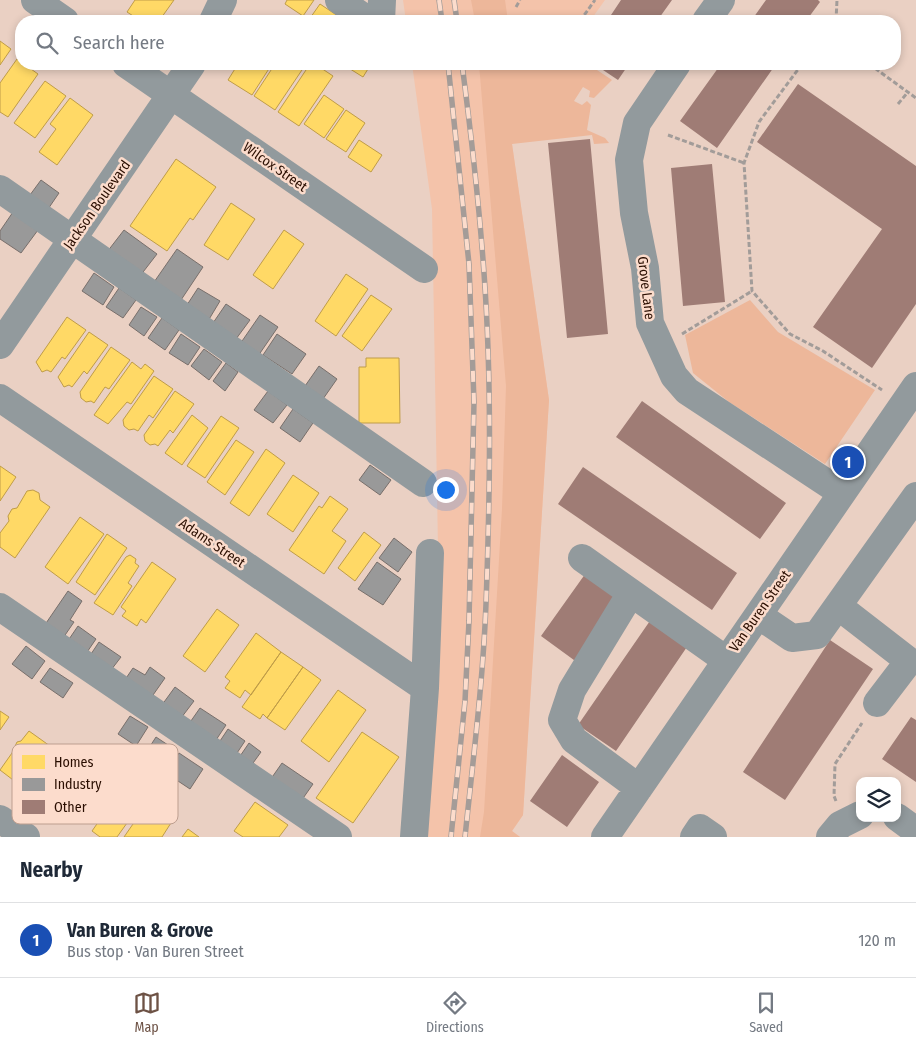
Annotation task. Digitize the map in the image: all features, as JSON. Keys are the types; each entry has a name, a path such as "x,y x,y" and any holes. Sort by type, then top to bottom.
{"street":[{"path":"35,0 56,15"},
{"path":"216,15 222,0"},
{"path":"339,0 361,15"},
{"path":"381,15 382,0"},
{"path":"710,15 721,0"},
{"name":"Wilcox Street","path":"135,70 424,269"},
{"name":"Jackson Boulevard","path":"0,346 188,70"},
{"name":"Grove Lane","path":"673,70 637,123 629,160 634,212 645,268 650,322 674,376 687,391 842,494"},
{"path":"0,189 423,483"},
{"name":"Van Buren Street","path":"605,837 916,386"},
{"name":"Adams Street","path":"0,398 425,688"},
{"path":"758,615 792,638 817,635 916,496"},
{"path":"414,837 425,688 430,553"},
{"path":"582,558 726,660"},
{"path":"631,593 572,690 562,720 574,740 639,788"},
{"path":"838,606 909,661 877,703"},
{"path":"0,607 338,837"},
{"path":"0,819 26,837"},
{"path":"901,820 916,831"},
{"path":"694,837 700,828 713,837"}],"path":[{"path":"516,7 520,0"},
{"path":"584,15 595,0"},
{"path":"836,15 837,0"},
{"path":"798,70 759,122 744,163 752,291 790,334 822,351 883,390"},
{"path":"877,70 916,98"},
{"path":"898,104 908,92"},
{"path":"668,134 744,163"},
{"path":"679,336 752,291"},
{"path":"845,824 834,796 836,764 845,747 877,703"}],"shaded area":[{"path":"403,0 605,0 594,15 405,15"},
{"path":"471,0 505,0 507,15 474,15"},
{"path":"413,70 557,70 512,144 549,400 523,815 512,831 520,837 427,837 438,548 432,209"},
{"path":"480,70 597,70 612,80 594,98 589,97 590,91 583,87 574,101 582,105 587,101 591,105 587,130 605,138 609,143 594,144 592,135 512,144 549,400 523,815 512,831 520,837 480,837 484,812 502,509 506,386"},
{"path":"750,300 778,332 875,390 825,464 729,402 693,373 685,335"}],"building: Homes":[{"path":"135,0 174,0 163,15 132,15 127,12"},
{"path":"287,0 314,0 304,15 285,4"},
{"path":"320,4 336,15 312,15"},
{"path":"0,41 11,49 0,65"},
{"path":"15,62 15,70 32,70 38,74 8,117 0,112 0,83"},
{"path":"234,70 268,70 252,95 228,80"},
{"path":"271,70 302,70 275,110 254,96"},
{"path":"306,70 324,70 333,76 299,126 278,112"},
{"path":"352,70 367,70 363,77"},
{"path":"45,81 66,96 35,138 14,123"},
{"path":"324,95 344,109 324,138 304,124"},
{"path":"70,98 93,115 57,165 39,152 56,129 50,124"},
{"path":"346,110 365,123 346,152 326,139"},
{"path":"359,140 382,155 371,172 348,157"},
{"path":"176,159 216,187 193,220 190,218 167,251 130,226"},
{"path":"231,203 255,219 228,260 204,245"},
{"path":"284,230 304,244 273,289 253,275"},
{"path":"346,274 368,289 336,336 315,321"},
{"path":"371,295 392,309 362,351 342,336"},
{"path":"67,317 86,330 65,359 62,357 51,372 47,370 42,372 36,362"},
{"path":"89,332 108,345 87,374 84,371 72,387 69,385 64,387 58,377"},
{"path":"111,347 130,360 109,389 105,387 94,403 91,401 86,402 81,398 80,392"},
{"path":"366,358 399,358 400,423 359,423 359,367 366,367"},
{"path":"132,362 141,369 145,364 154,371 131,404 127,402 108,424 94,415"},
{"path":"154,376 173,389 153,418 149,415 138,431 134,429 129,430 124,426 123,420"},
{"path":"175,391 194,404 173,433 170,430 158,446 155,444 150,445 145,441 144,435"},
{"path":"192,415 208,428 182,465 165,453"},
{"path":"221,416 239,428 205,478 187,466"},
{"path":"236,440 254,452 225,495 207,482"},
{"path":"266,449 285,463 249,516 230,503"},
{"path":"0,466 16,477 0,501"},
{"path":"293,475 319,493 293,532 267,514"},
{"path":"33,490 39,493 40,500 50,507 15,558 0,547 0,533 9,521 8,516 12,509 17,508 27,491"},
{"path":"330,496 348,509 332,531 346,541 324,574 289,550 319,506 322,508"},
{"path":"80,517 104,534 68,584 45,567"},
{"path":"364,532 381,545 355,581 338,568"},
{"path":"107,534 127,548 95,595 76,582"},
{"path":"130,555 136,559 135,563 139,566 128,583 132,586 113,615 94,603 126,557"},
{"path":"152,562 176,579 146,623 141,619 137,626 122,616 126,611 121,607"},
{"path":"217,609 239,625 205,672 183,656"},
{"path":"256,633 281,652 251,695 245,690 240,698 225,688 230,681 225,677"},
{"path":"281,652 303,667 267,718 263,714 260,719 242,707"},
{"path":"303,667 321,680 285,730 267,718"},
{"path":"338,690 366,710 329,762 301,741"},
{"path":"0,711 9,717 0,730"},
{"path":"29,731 47,744 16,744"},
{"path":"362,732 399,757 353,823 316,798"},
{"path":"12,753 12,779 0,770"},
{"path":"255,802 288,825 279,837 243,837 234,831"},
{"path":"97,824 126,824 117,837 100,837 92,831"},
{"path":"133,824 170,824 162,837 124,837"},
{"path":"188,829 199,837 182,837"}],"building: Industry":[{"path":"41,180 59,193 46,212 27,199"},
{"path":"13,212 38,230 21,253 0,239 0,231"},
{"path":"124,230 157,254 140,276 107,252"},
{"path":"177,249 203,267 179,303 152,285"},
{"path":"94,273 114,287 103,305 82,291"},
{"path":"119,288 136,300 123,318 106,307"},
{"path":"198,288 220,301 208,321 185,308"},
{"path":"226,304 250,320 236,339 213,323"},
{"path":"141,307 157,317 144,336 129,325"},
{"path":"260,315 278,327 258,356 240,344"},
{"path":"162,318 179,330 165,350 148,338"},
{"path":"181,334 200,347 188,365 169,353"},
{"path":"277,334 306,354 292,374 263,355"},
{"path":"204,349 222,362 209,380 191,366"},
{"path":"226,363 238,372 225,391 213,381"},
{"path":"319,366 337,379 323,399 305,386"},
{"path":"268,391 287,405 273,423 254,410"},
{"path":"293,409 313,423 300,442 280,428"},
{"path":"370,465 391,480 380,495 359,480"},
{"path":"394,538 412,552 398,572 379,558"},
{"path":"377,562 401,579 383,605 358,589"},
{"path":"68,591 82,601 70,620 74,622 61,641 42,629"},
{"path":"78,626 96,639 83,658 65,645"},
{"path":"99,642 121,657 108,674 87,660"},
{"path":"26,646 45,661 32,679 12,664"},
{"path":"150,667 165,678 146,705 120,687 133,668 145,675"},
{"path":"50,668 73,683 63,698 40,682"},
{"path":"175,687 194,701 178,722 159,709"},
{"path":"200,708 226,725 212,746 186,728"},
{"path":"130,716 148,727 137,744 133,744 118,734"},
{"path":"228,729 245,741 233,759 216,747"},
{"path":"156,737 166,744 151,744"},
{"path":"249,743 261,752 248,770 236,762"},
{"path":"179,753 203,769 190,789 178,781"},
{"path":"282,763 313,784 299,804 268,783"}],"building: Other":[{"path":"621,0 672,0 661,15 611,15"},
{"path":"766,0 818,0 820,2 810,15 755,15"},
{"path":"603,70 625,70 618,80"},
{"path":"717,70 772,70 717,148 680,121"},
{"path":"798,84 916,166 916,304 872,368 813,327 882,229 757,142"},
{"path":"590,139 608,334 567,338 548,143"},
{"path":"712,164 725,302 683,306 671,168"},
{"path":"642,401 786,503 760,539 616,437"},
{"path":"583,467 737,573 712,610 558,504"},
{"path":"588,570 625,597 578,663 541,636"},
{"path":"654,615 691,641 616,751 578,725"},
{"path":"830,640 873,669 785,800 743,772"},
{"path":"911,717 916,720 916,782 882,759"},
{"path":"562,755 599,782 567,827 530,801"}],"railway":[{"path":"439,0 441,15"},
{"path":"454,0 456,15"},
{"path":"449,70 469,264 474,402 469,621 465,701 451,837"},
{"path":"463,70 484,273 487,314 490,438 485,633 465,837"}],"place":[{"name":"Van Buren & Grove","path":"848,462"}]}
